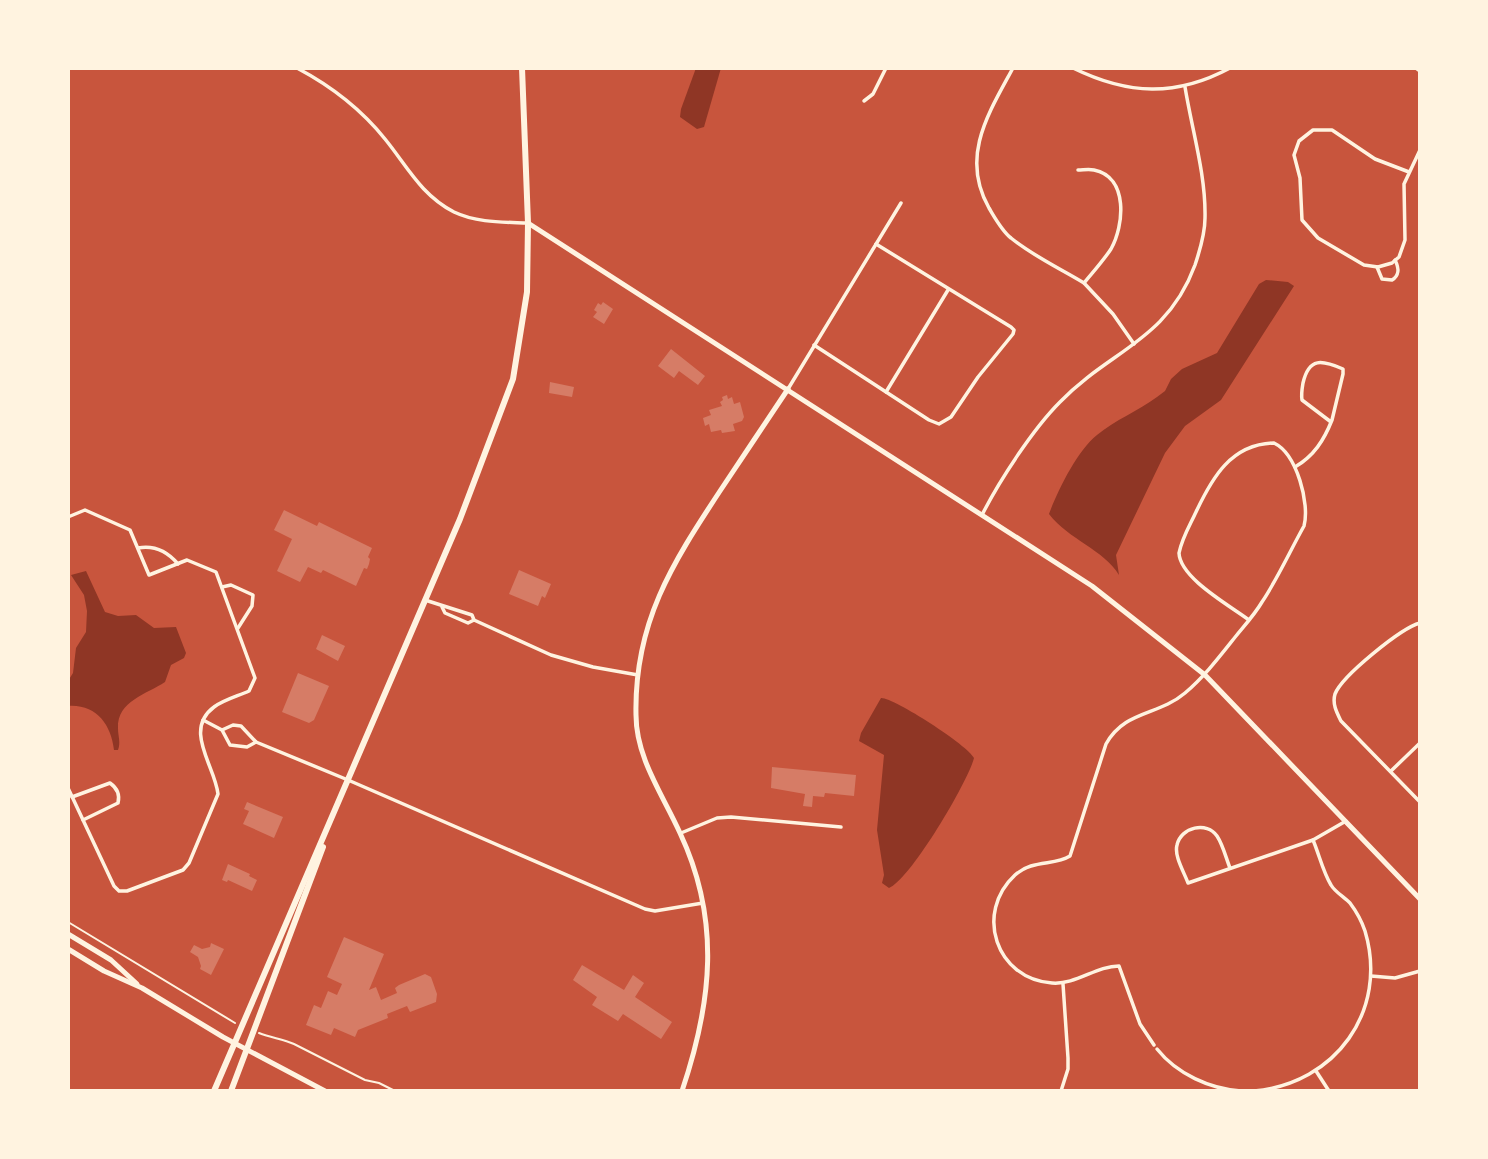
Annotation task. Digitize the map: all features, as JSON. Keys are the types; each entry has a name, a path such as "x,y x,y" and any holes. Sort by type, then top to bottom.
{"main road":[{"path":"214,1091 460,519 513,379 527,292 528,223 523,68"},
{"path":"231,1091 348,780"}],"street":[{"path":"297,68 327,86 367,118 420,187 436,202 477,220 528,223 1092,586 1205,675 1420,899"},
{"path":"864,101 873,94 886,68"},
{"path":"1013,68 986,118 977,152 981,189 992,215 1009,237 1084,284 1113,314 1135,344"},
{"path":"1073,68 1126,87 1163,90 1185,87 1230,68"},
{"path":"982,515 1041,422 1061,400 1154,329 1174,306 1188,283 1200,250 1205,219 1202,178 1185,87"},
{"path":"1409,172 1375,159 1332,130 1314,130 1306,134 1296,147 1294,155 1301,187 1300,210 1305,226 1318,238 1363,265 1384,266 1395,260 1399,257 1405,240 1403,196 1409,172 1420,150"},
{"path":"1078,170 1103,173 1120,197 1122,213 1111,248 1084,284"},
{"path":"682,1091 696,1051 704,1014 708,956 703,903 691,858 642,753 636,716 638,675 652,612 671,568 788,389 901,203"},
{"path":"814,345 929,421 939,424 946,421 1013,334 1011,327 876,244"},
{"path":"1377,267 1382,279 1392,280 1397,277 1399,270 1395,260"},
{"path":"886,391 948,290"},
{"path":"1295,467 1313,454 1331,422 1343,369 1312,363 1306,373 1302,400 1331,422"},
{"path":"1241,1091 1213,1087 1166,1059 1139,1021 1119,966 1063,984 1033,980 1018,974 1000,950 993,920 1003,889 1016,874 1032,865 1064,860 1070,856 1106,744 1113,731 1124,722 1168,705 1205,675 1249,620 1263,601 1304,526 1307,507 1295,467 1287,452 1274,443 1257,446 1233,458 1217,472 1209,483 1181,543 1179,562 1184,570 1249,620"},
{"path":"68,517 85,510 130,530 149,575 187,560 216,572 255,678 249,691 214,707 203,720 200,739 218,794 189,863 183,870 128,891 119,891 114,886 68,788"},
{"path":"138,548 156,548 171,556 178,564"},
{"path":"222,587 231,585 254,594 252,606 237,629"},
{"path":"425,600 471,615 474,620 551,654 593,667 638,675"},
{"path":"442,607 446,613 468,623 474,620"},
{"path":"1420,623 1402,630 1335,694 1335,709 1341,721 1420,802"},
{"path":"203,720 222,730 230,744 247,747 256,742"},
{"path":"222,730 233,725 241,726 256,742 645,909 655,911 703,903"},
{"path":"1391,771 1420,743"},
{"path":"71,799 110,783 115,786 118,803 83,820"},
{"path":"681,833 717,818 731,817 841,827"},
{"path":"1230,868 1216,834 1204,828 1191,829 1181,836 1177,849 1188,883 1313,840 1346,821"},
{"path":"1254,1091 1277,1089 1316,1071 1336,1055 1351,1037 1368,1000 1371,976 1365,932 1350,903 1330,884 1313,840"},
{"path":"68,934 111,960 142,988"},
{"path":"68,949 326,1091"},
{"path":"1371,976 1395,978 1420,971"},
{"path":"1061,1091 1068,1069 1063,984"},
{"path":"1316,1071 1329,1091"}],"path":[{"path":"68,922 227,1020"},
{"path":"266,1036 294,1044 365,1080 395,1091"}],"shaded area":[{"path":"696,68 721,68 704,127 697,129 680,117"},
{"path":"1266,280 1288,282 1294,286 1221,400 1185,426 1165,453 1116,555 1119,575 1104,558 1066,531 1049,514 1063,483 1082,451 1097,435 1165,391 1171,379 1182,369 1217,353 1259,284"},
{"path":"86,571 105,612 118,616 136,615 154,628 176,627 186,653 184,658 171,665 165,682 134,699 122,711 118,728 118,750 114,750 106,724 94,712 87,708 68,706 68,681 73,673 76,648 86,632 87,611 84,595 71,575"},
{"path":"881,698 900,705 930,723 959,743 974,758 961,787 924,850 889,888 882,883 884,875 877,830 884,755 859,741"}],"building":[{"path":"603,302 613,309 604,324 593,317 598,303 601,305"},
{"path":"671,349 705,376 698,385 679,371 674,378 658,366"},
{"path":"550,382 574,387 572,397 549,393"},
{"path":"727,395 728,399 732,397 734,404 740,402 744,417 742,421 733,424 735,431 711,432 709,424 705,426 703,418 711,415 709,410 722,406 722,397"},
{"path":"284,510 317,526 319,522 372,548 367,569 364,568 356,586 323,570 321,573 308,567 300,582 277,571 292,539 274,530"},
{"path":"519,570 551,584 538,606 509,594"},
{"path":"322,635 345,646 338,661 316,649"},
{"path":"298,673 329,686 314,720 309,723 282,712"},
{"path":"772,767 856,775 854,796 825,793 824,797 813,796 812,807 803,806 805,794 771,788"},
{"path":"247,802 283,817 274,838 243,824 249,811 244,809"},
{"path":"228,864 257,880 252,891 222,880"},
{"path":"344,937 384,954 369,990 376,987 381,1000 397,993 395,988 399,985 425,974 431,977 437,994 436,1002 410,1012 407,1006 387,1014 388,1018 358,1030 355,1037 334,1028 331,1035 306,1025 314,1005 321,1008 328,991 337,995 342,984 327,977"},
{"path":"211,943 224,949 211,975 200,969 198,957 190,952 194,945 202,949 210,947"},
{"path":"582,965 624,990 633,975 644,983 635,997 672,1022 661,1039 623,1014 618,1021 592,1005 597,997 573,980"}]}
